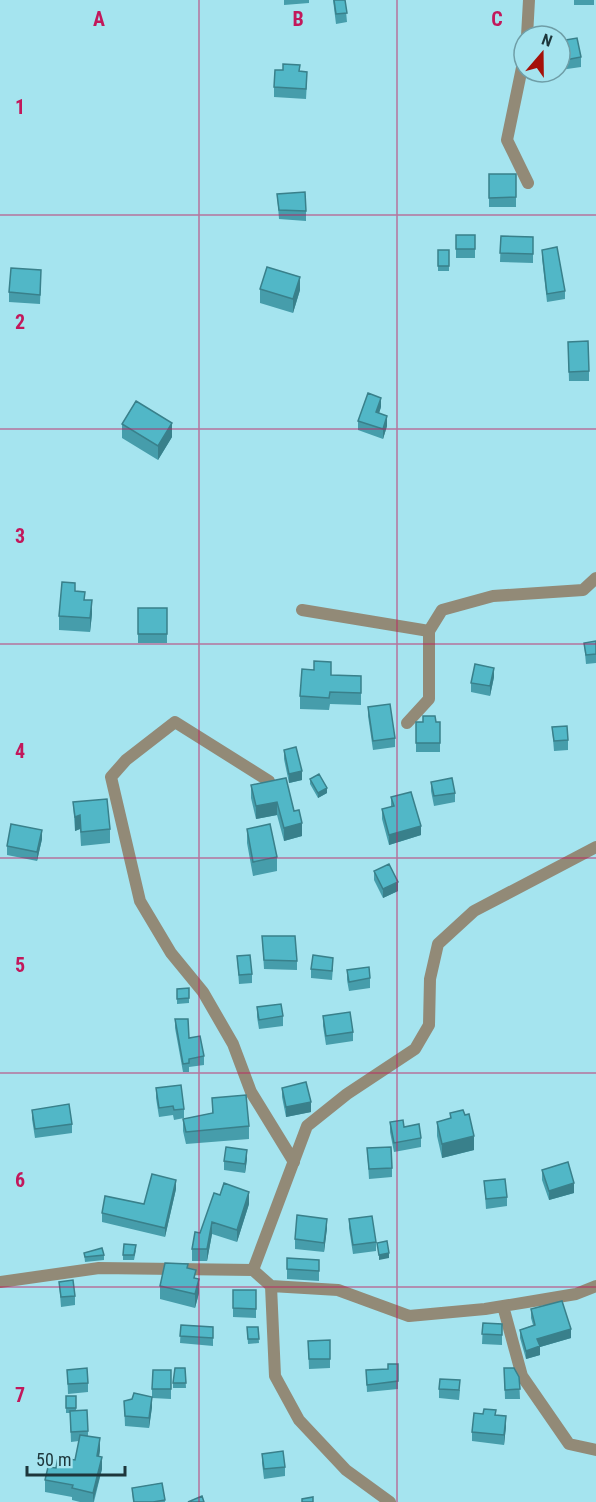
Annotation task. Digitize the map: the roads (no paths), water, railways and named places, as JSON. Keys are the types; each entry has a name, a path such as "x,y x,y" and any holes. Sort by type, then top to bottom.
{"street":[{"path":"528,24 529,0"},
{"path":"519,84 507,140 528,183"},
{"path":"407,723 429,699 429,631 442,610 493,596 583,590 596,578"},
{"path":"302,610 429,631"},
{"path":"269,781 175,722 126,759 111,777 140,901 171,952 203,992 233,1044 251,1092 294,1162"},
{"path":"253,1270 307,1126 347,1094 415,1049 429,1025 430,979 438,944 474,911 596,847"},
{"path":"0,1282 99,1268 253,1270 271,1286 338,1290 409,1316 503,1306 576,1294 596,1286"},
{"path":"271,1286 275,1376 299,1420 346,1470 390,1502"},
{"path":"503,1306 522,1377 568,1444 596,1450"}]}
